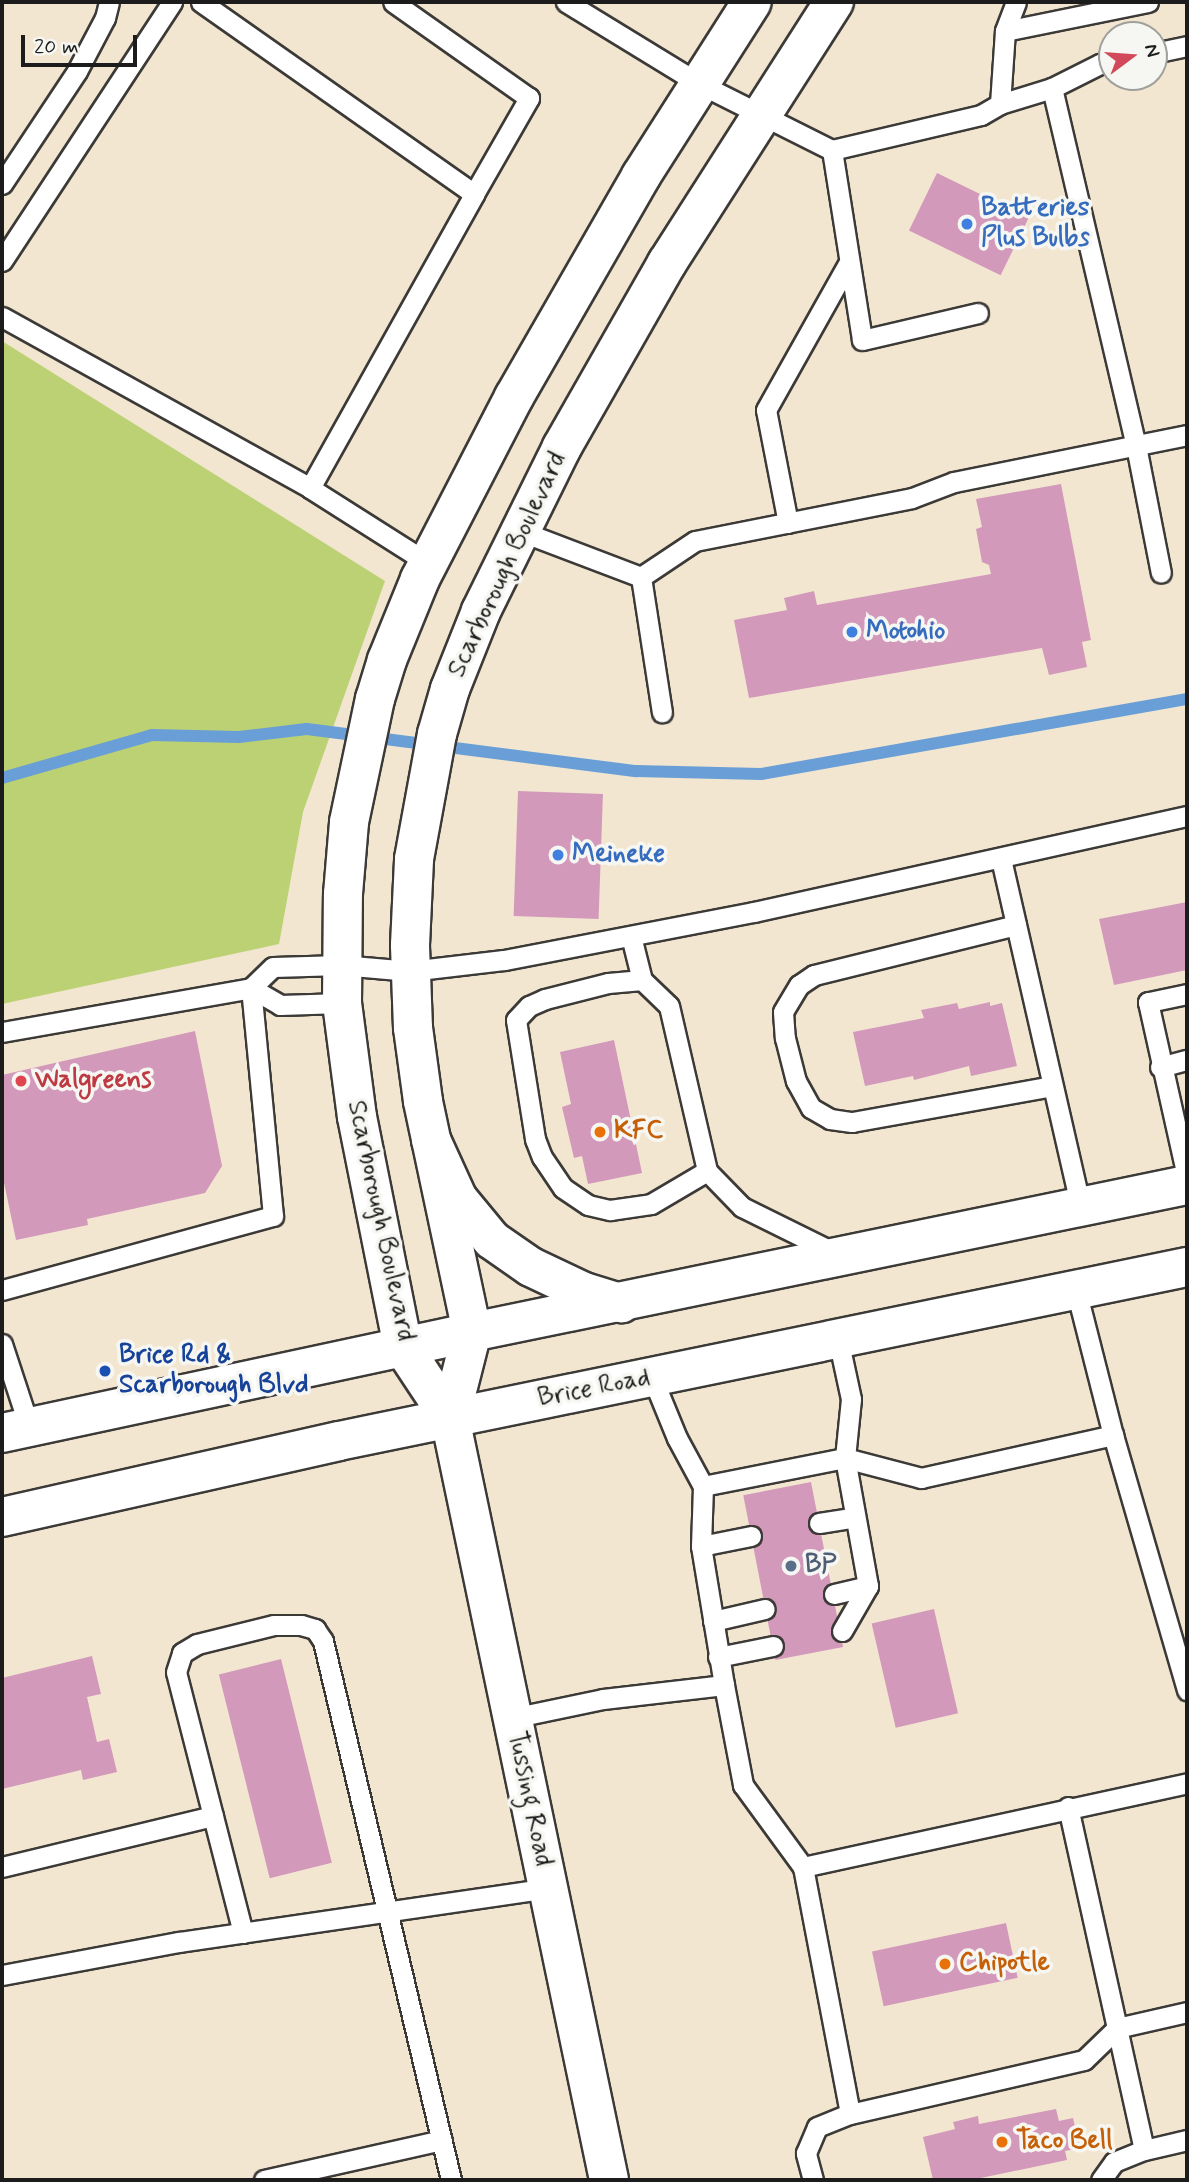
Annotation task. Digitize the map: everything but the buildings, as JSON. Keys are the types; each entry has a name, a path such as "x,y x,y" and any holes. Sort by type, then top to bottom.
{"main road":[{"name":"Scarborough Boulevard","path":"450,1418 404,1347 357,1117 342,1003 343,894 351,811 364,743 387,660 428,563 571,295 698,83 752,2"},
{"name":"Scarborough Boulevard","path":"450,1418 472,1332 417,1065 411,971 412,896 419,819 429,767 450,689 481,611 520,531 629,327 759,116 834,2"},
{"path":"431,1140 458,1199 492,1240 531,1267 584,1292 622,1303"},
{"path":"16,1429 1187,1185"},
{"name":"Brice Road","path":"2,1517 450,1418 1187,1267"},
{"name":"Tussing Road","path":"450,1418 609,2180"}],"lane":[{"path":"2,184 77,71 105,18 109,2"},
{"path":"2,261 172,2"},
{"path":"201,2 474,194"},
{"path":"310,488 529,98 393,2"},
{"path":"566,2 698,83 759,116 832,149 981,115 1000,104 1052,89 1098,65"},
{"path":"1000,104 1005,31 1016,2"},
{"path":"1005,31 1148,2"},
{"path":"1168,49 1187,46"},
{"path":"1052,89 1136,446 1161,573"},
{"path":"832,149 862,340 978,313"},
{"path":"788,523 766,410 848,264"},
{"path":"2,317 310,488 428,563"},
{"path":"641,577 695,541 912,498 954,482 1187,435"},
{"path":"520,531 641,577"},
{"path":"641,577 662,712"},
{"path":"2,1032 251,988 274,967 341,965 411,971 504,960 1001,859 1187,816"},
{"path":"1001,859 1081,1207"},
{"path":"1016,925 825,972 799,985 783,1012 785,1038 796,1081 811,1108 830,1119 852,1122 1052,1086"},
{"path":"631,936 642,980 668,1006 706,1171 742,1207 841,1256"},
{"path":"642,980 608,983 545,999 528,1006 516,1020 535,1139 542,1157 563,1188 588,1205 610,1210 651,1204 706,1171"},
{"path":"251,988 280,1005 342,1003"},
{"path":"2,1290 273,1216 251,988"},
{"path":"1187,994 1148,1002 1160,1067 1187,1175"},
{"path":"1160,1067 1187,1060"},
{"path":"1076,1290 1113,1435 1187,1690"},
{"path":"838,1339 851,1399 845,1458 868,1586 842,1631"},
{"path":"2,1343 16,1429"},
{"path":"652,1377 677,1437 703,1486 701,1546 718,1657 743,1785 803,1867 850,2113"},
{"path":"703,1486 845,1458 921,1478 1113,1435"},
{"path":"820,1523 855,1517"},
{"path":"701,1546 751,1536"},
{"path":"834,1594 868,1586"},
{"path":"713,1620 765,1609"},
{"path":"243,1933 176,1672 182,1653 197,1644 274,1625 301,1625 314,1629 323,1641 390,1913 451,2180"},
{"path":"718,1657 772,1646"},
{"path":"512,1718 603,1699 724,1685"},
{"path":"803,1867 1187,1783"},
{"path":"1068,1807 1144,2150"},
{"path":"2,1867 213,1816"},
{"path":"2,1975 243,1933 547,1888"},
{"path":"813,2180 806,2153 817,2127 850,2113 1084,2060 1117,2028 1187,2012"},
{"path":"264,2180 442,2140"},
{"path":"1101,2180 1114,2162 1144,2150 1187,2140"}],"green space":[{"path":"2,341 385,581 303,812 279,944 2,1004"}],"waterway":[{"path":"2,778 152,735 239,737 307,729 636,771 761,774 1187,699"}],"place":[{"name":"Batteries Plus Bulbs","path":"967,224"},
{"name":"Motohio","path":"852,632"},
{"name":"Meineke","path":"558,855"},
{"name":"Walgreens","path":"21,1081"},
{"name":"KFC","path":"600,1132"},
{"name":"Brice Rd & Scarborough Blvd","path":"105,1371"},
{"name":"BP","path":"791,1566"},
{"name":"Chipotle","path":"945,1964"},
{"name":"Taco Bell","path":"1002,2142"}]}
